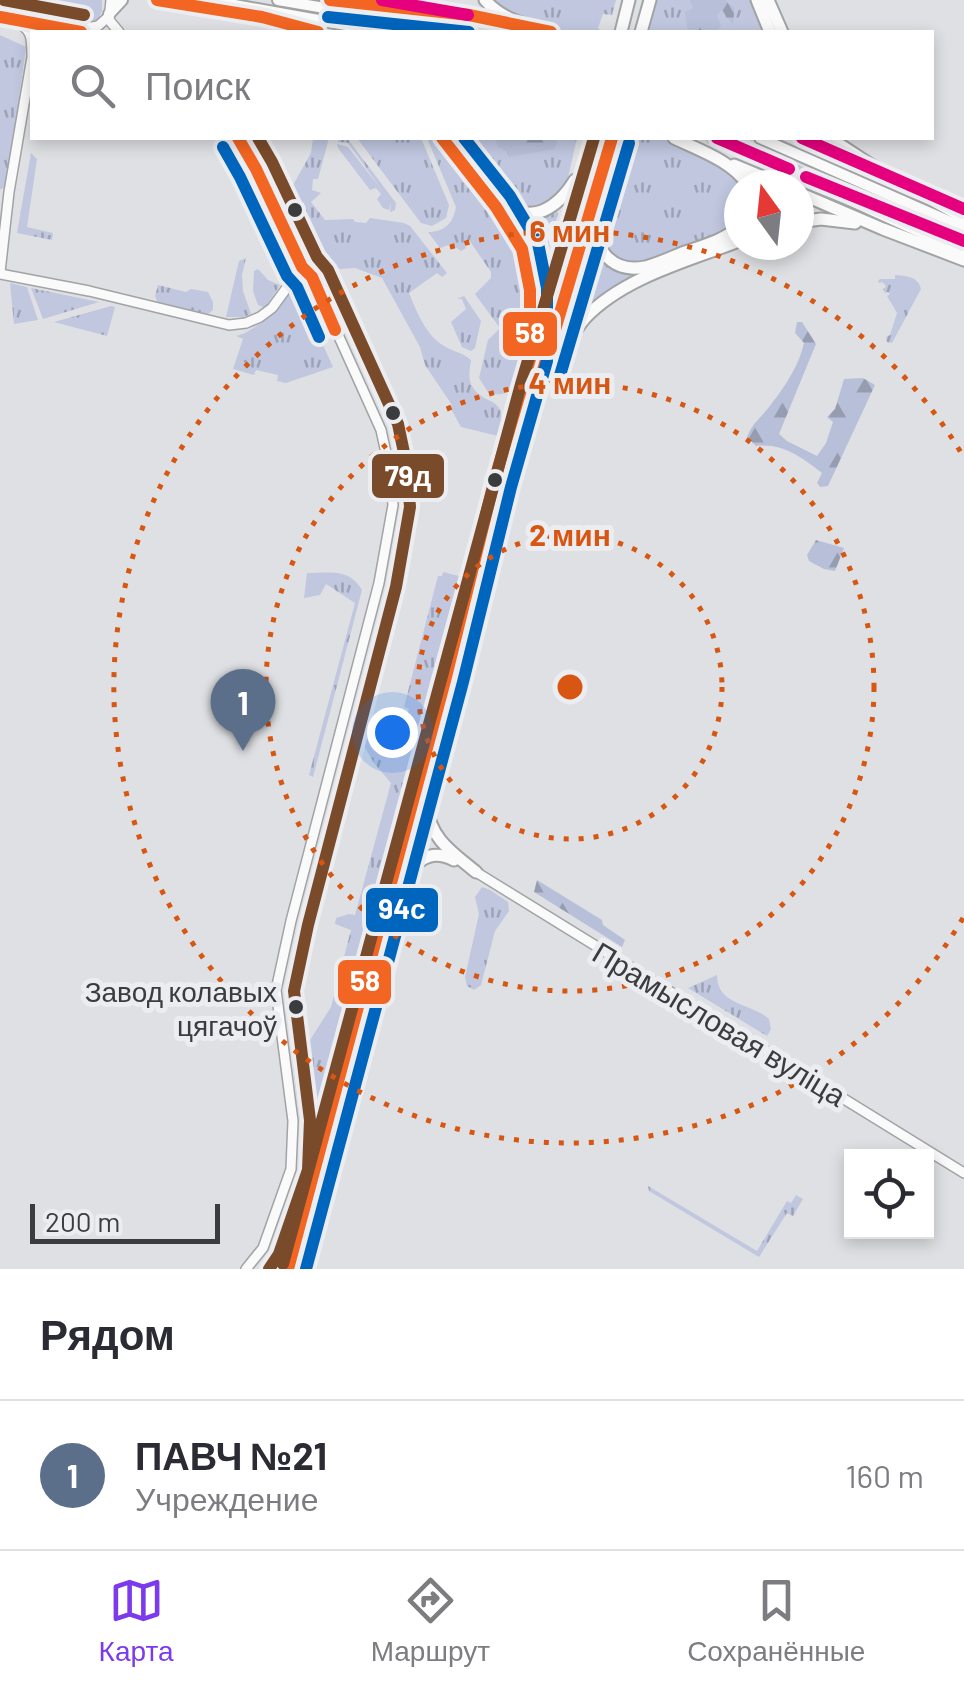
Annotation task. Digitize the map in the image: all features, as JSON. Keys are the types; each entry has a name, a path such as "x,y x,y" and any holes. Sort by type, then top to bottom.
{"highway":[{"path":"330,0 464,14 544,30"},
{"path":"366,5 396,0"},
{"path":"485,0 496,12 529,26"},
{"path":"622,27 629,0"},
{"path":"642,29 650,0"},
{"path":"757,0 769,30"},
{"path":"768,0 781,30"},
{"path":"456,140 505,202 528,213 545,210 562,200 586,158"},
{"path":"288,1269 494,482 591,140"},
{"path":"300,1269 538,389 611,140"},
{"path":"678,140 746,170"},
{"path":"809,140 871,165"},
{"path":"833,140 964,218"},
{"path":"707,154 733,170"},
{"path":"593,196 596,244 605,257 624,266 649,266 724,237"},
{"path":"814,199 964,260"},
{"path":"814,221 834,220 883,230"},
{"path":"538,389 573,334 600,304 635,283 724,248"},
{"path":"426,798 437,837 476,872"},
{"path":"405,878 417,862 434,854 449,857 476,872"}],"main road":[{"path":"111,0 110,23 117,30"},
{"path":"84,30 98,26 122,0"},
{"path":"206,0 374,30"},
{"path":"278,0 453,30"},
{"path":"236,6 310,30"},
{"path":"0,16 68,30"},
{"path":"13,18 30,35"},
{"path":"54,30 60,28"},
{"path":"30,68 0,273 229,325 260,317 282,293 312,276"},
{"path":"239,140 302,268 312,276 381,430 393,504 375,599 276,990 293,1121 290,1170 263,1248 246,1269"},
{"path":"251,140 275,179 310,256 312,276"},
{"path":"444,140 496,207 522,249 530,290 530,359"},
{"path":"717,140 964,252"},
{"path":"765,140 964,228"},
{"name":"Прамысловая вуліца","path":"476,872 964,1173"}],"green space":[{"path":"0,0 102,0 102,11 97,22 82,25 0,9"},
{"path":"490,0 616,0 612,15 603,14 600,30 561,30 510,16"},
{"path":"656,0 754,0 766,30 649,30"},
{"path":"690,0 725,0 734,8 733,25 722,10 717,15 721,26 718,30 688,30 685,12 693,8"},
{"path":"0,35 26,47 7,185 0,190"},
{"path":"313,140 328,140 318,179 313,179 312,190 321,193 311,202 325,220 353,219 366,223 370,218 404,223 447,273 442,277 437,273 409,293 430,334 471,360 471,384 501,413 498,436 461,427 382,278 355,268 340,269 322,257 292,187 311,153"},
{"path":"349,140 396,203 395,210 390,212 391,203 389,210 383,208 377,199 381,194 376,188 370,190 337,144 348,147 381,189 348,143 338,142"},
{"path":"359,140 422,140 449,205 446,218 432,226 421,223"},
{"path":"428,140 439,140 476,185 518,256 527,313 514,382 503,394 488,392 479,378 488,340 500,328 475,294 491,278 491,272 469,240 461,251 451,244 440,248 428,232 447,225 456,207"},
{"path":"446,140 500,202 541,216 556,210 535,295 530,260"},
{"path":"459,140 577,140 561,196 527,209 511,202"},
{"path":"496,140 557,140 555,149 510,157"},
{"path":"629,140 668,140 724,165 729,170 724,170 724,233 639,265 614,259 601,243 598,222 618,150 630,153"},
{"path":"731,140 743,140 810,170 798,170"},
{"path":"31,153 37,159 27,227 53,233 52,240 17,233"},
{"path":"814,172 964,240 964,245 814,177"},
{"path":"724,238 724,243 648,274 570,329 591,246 606,263 624,272"},
{"path":"246,258 243,291 251,314 226,317 239,261"},
{"path":"258,269 268,280 280,285 265,308 258,305 253,291 254,271"},
{"path":"895,275 914,279 921,289 892,343 886,337 897,313 887,296 890,294 883,289 886,287 878,281 895,279"},
{"path":"10,283 27,287 38,320 14,324"},
{"path":"158,285 186,292 208,292 213,310 208,314 158,303"},
{"path":"31,288 99,302 43,319"},
{"path":"298,290 333,367 286,383 277,381 278,375 256,370 254,375 233,369 243,339 236,336 255,327"},
{"path":"464,296 481,321 471,351 462,347 451,322 466,309 462,299 457,299"},
{"path":"115,307 107,336 54,322"},
{"path":"797,322 802,322 816,344 779,434 787,441 817,456 826,443 833,422 827,417 835,409 844,379 863,378 875,385 828,486 820,487 817,483 822,473 799,457 783,449 756,446 747,437 799,359 804,343 795,333"},
{"path":"816,540 844,548 835,571 809,561 807,555"},
{"path":"443,572 459,576 425,725 418,725 404,707 438,576"},
{"path":"307,573 345,575 362,590 313,777 309,775 355,603 326,584 320,595 304,598"},
{"path":"366,668 375,672 365,709 384,735 398,734 407,722 423,730 298,1203 289,1201 302,1137 293,1067 331,1007 351,930 335,924 336,918 355,915 391,783 361,741 351,738"},
{"path":"537,880 602,920 603,925 625,940 622,947 534,892"},
{"path":"482,887 508,902 509,911 495,931 481,985 474,990 467,986 465,977 479,914 475,897"},
{"path":"717,975 723,993 769,1019 771,1029 767,1036 688,988"},
{"path":"648,1186 757,1251 787,1201 791,1203 796,1195 803,1199 793,1216 787,1213 759,1257 649,1191"}],"transit line":[{"name":"79д","path":"4,0 84,15"},
{"name":"58","path":"157,0 262,17 311,30"},
{"name":"58","path":"330,0 469,15 541,30"},
{"path":"382,0 468,15"},
{"name":"58","path":"0,17 70,30"},
{"name":"94с","path":"328,17 450,30"},
{"name":"58","path":"239,140 302,267 312,277 335,330"},
{"name":"79д","path":"259,140 317,257 328,270 398,424 410,507 396,587 294,991 310,1120 308,1170 279,1254 269,1269"},
{"name":"58","path":"288,1269 494,482 530,359 530,290 522,249 496,207 444,140"},
{"name":"94с","path":"306,1269 547,361 547,288 538,243 510,196 466,140"},
{"name":"79д","path":"283,1264 521,384 593,140"},
{"name":"58","path":"541,377 611,140"},
{"path":"722,140 789,169"},
{"path":"807,140 964,209"},
{"name":"94с","path":"558,382 629,143"},
{"name":"94с","path":"223,147 319,337"},
{"path":"814,180 964,241"}],"place":[{"name":"ПАВЧ №21","path":"243,751"},
{"name":"Завод колавых цягачоў","path":"296,1007"}]}
